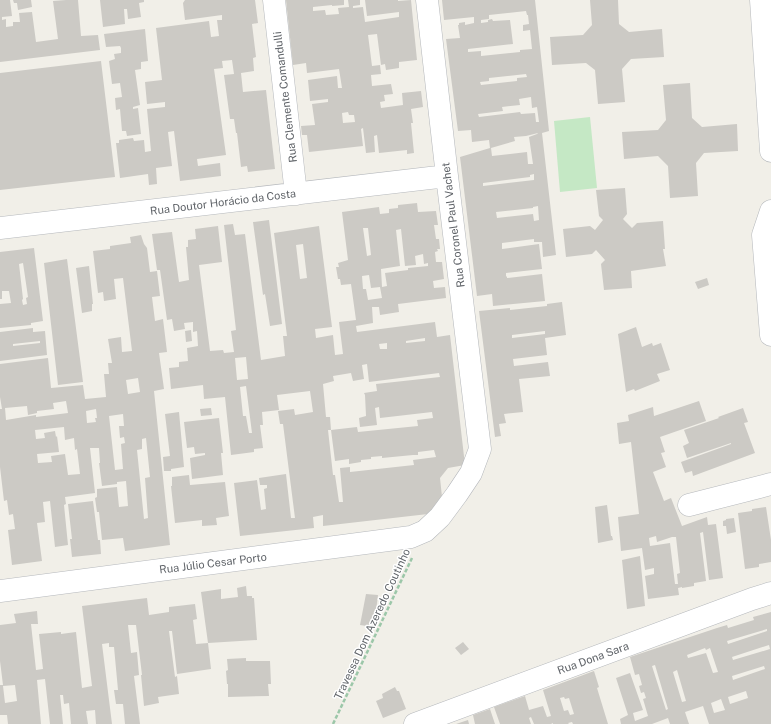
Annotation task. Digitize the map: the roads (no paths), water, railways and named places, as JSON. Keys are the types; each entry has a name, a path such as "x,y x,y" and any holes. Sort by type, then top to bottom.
{"street":[{"name":"Rua Clemente Comandulli","path":"274,0 296,194"},
{"name":"Rua Coronel Paul Vachet","path":"425,531 440,517 457,494 471,473 480,449 427,0"},
{"path":"761,0 771,151"},
{"name":"Rua Doutor Horácio da Costa","path":"0,228 447,176"},
{"path":"770,217 763,235 771,335"},
{"path":"689,505 771,484"},
{"name":"Rua Júlio Cesar Porto","path":"0,586 411,537 425,531"},
{"name":"Rua Dona Sara","path":"415,724 771,593"}]}
